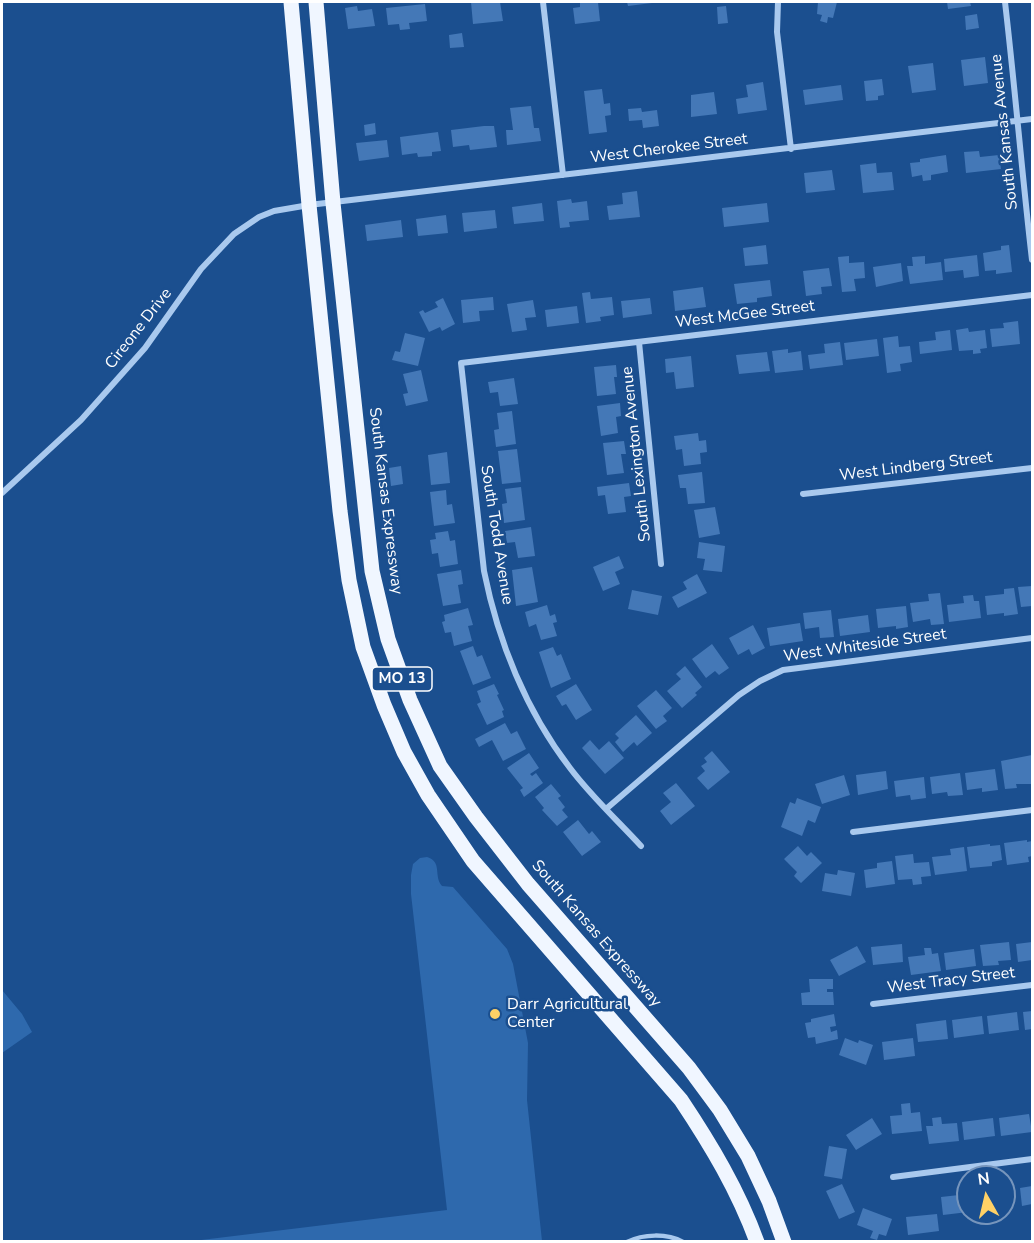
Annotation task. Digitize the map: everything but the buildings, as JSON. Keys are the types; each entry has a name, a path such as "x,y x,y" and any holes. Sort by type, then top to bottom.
{"main road":[{"name":"MO 13","path":"291,2 309,205 349,580 363,646 384,705 404,752 428,795 473,861 681,1100 730,1179 757,1242"},
{"name":"South Kansas Expressway","path":"316,2 333,203 372,571 388,639 410,700 440,766 476,817 528,884 689,1068 720,1110 748,1156 769,1201 784,1242"}],"street":[{"path":"543,2 562,175"},
{"path":"778,2 777,32 790,149"},
{"name":"South Kansas Avenue","path":"1005,2 1032,260"},
{"name":"West Cherokee Street","path":"309,205 1032,119"},
{"name":"Cireone Drive","path":"2,493 81,420 145,348 201,269 234,234 259,217 274,211 309,205"},
{"name":"West McGee Street","path":"461,363 1032,295"},
{"name":"South Lexington Avenue","path":"639,342 662,564"},
{"name":"South Todd Avenue","path":"461,363 482,554 489,597 499,629 519,682 548,736 569,767 640,846"},
{"name":"West Lindberg Street","path":"803,494 1032,468"},
{"name":"West Whiteside Street","path":"606,809 739,695 759,681 783,670 1032,639"},
{"path":"853,832 1032,810"},
{"name":"West Tracy Street","path":"873,1004 1032,985"},
{"path":"893,1177 1032,1159"}],"lane":[{"path":"627,1242 633,1238 655,1235 683,1242"}],"shaded area":[{"path":"427,857 435,862 442,886 453,887 507,949 513,964 528,1043 527,1100 542,1241 193,1241 447,1210 411,894 413,864 420,858"},
{"path":"2,990 22,1014 32,1032 2,1053"}],"place":[{"name":"Darr Agricultural Center","path":"495,1014"}]}
